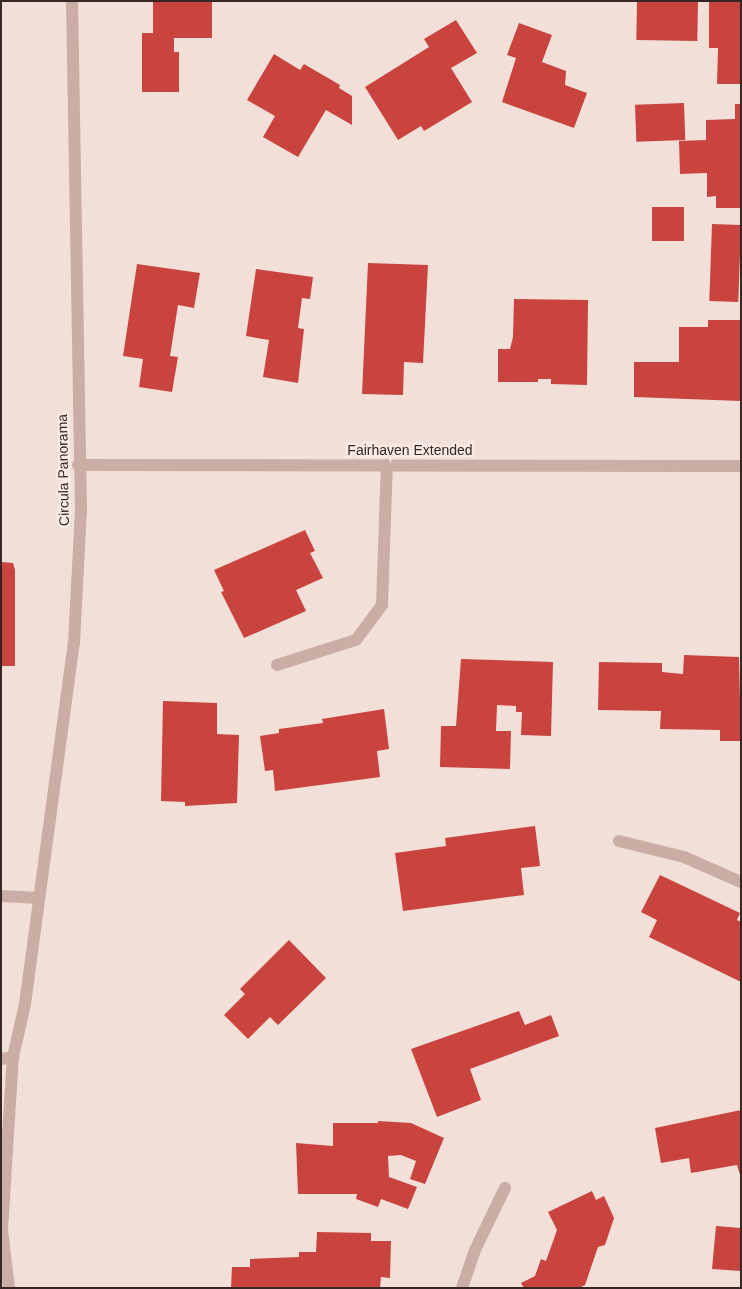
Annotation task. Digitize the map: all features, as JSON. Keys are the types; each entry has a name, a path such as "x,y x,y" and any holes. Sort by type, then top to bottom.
{"street":[{"name":"Circula Panorama","path":"9,1288 2,1230 7,1058 25,1004 74,643 80,511 72,1"},
{"name":"Fairhaven Extended","path":"78,465 741,466"},
{"path":"277,666 356,640 382,605 386,465"},
{"path":"619,841 684,856 741,882"},
{"path":"1,896 39,898"},
{"path":"462,1288 475,1250 505,1188"}],"building":[{"path":"153,1 212,1 212,38 174,38 174,52 179,52 179,92 142,92 142,33 153,33"},
{"path":"637,1 698,2 697,41 636,40"},
{"path":"709,2 741,2 741,84 717,84 718,48 709,48"},
{"path":"456,20 477,53 451,68 472,102 424,131 421,126 398,140 365,87 429,47 424,39"},
{"path":"519,23 552,35 542,62 566,71 565,85 587,93 574,128 502,102 516,58 507,55"},
{"path":"274,54 300,70 304,64 340,85 339,88 352,96 352,125 326,110 298,157 263,137 275,116 247,100"},
{"path":"684,103 685,140 636,142 635,105"},
{"path":"735,104 741,104 741,208 716,208 716,196 707,197 707,173 680,174 679,141 706,140 706,120 735,119"},
{"path":"652,207 684,207 684,241 652,241"},
{"path":"712,224 741,225 738,302 709,301"},
{"path":"368,263 428,265 423,363 404,362 403,395 362,394"},
{"path":"137,264 200,273 194,308 178,305 170,356 178,357 172,392 139,387 143,359 123,356"},
{"path":"256,269 313,277 310,299 302,298 298,328 304,329 298,383 263,377 269,340 246,336"},
{"path":"514,299 588,300 587,385 551,384 551,379 538,379 538,382 498,382 498,349 510,349 513,337"},
{"path":"708,320 741,320 741,401 634,397 634,362 679,362 679,327 708,327"},
{"path":"305,530 315,551 310,553 323,578 296,590 306,611 244,638 221,592 224,591 214,570"},
{"path":"1,562 13,563 15,570 15,666 1,666"},
{"path":"684,655 739,657 741,741 720,741 720,730 660,729 661,711 598,710 599,662 662,663 662,672 683,674"},
{"path":"461,659 553,662 551,736 521,735 522,712 516,712 516,706 497,705 496,731 511,731 510,769 440,767 441,726 456,726"},
{"path":"163,701 217,703 217,734 239,735 237,803 185,806 185,802 161,801"},
{"path":"384,709 389,749 377,751 380,777 275,791 273,770 265,771 260,736 279,733 279,729 323,723 322,719"},
{"path":"535,826 540,866 521,868 524,895 403,911 395,853 446,846 445,838"},
{"path":"660,875 740,913 737,920 741,922 741,982 649,937 657,920 641,912"},
{"path":"289,940 326,978 278,1025 270,1017 248,1039 224,1015 245,994 240,989"},
{"path":"519,1011 525,1025 551,1015 559,1036 470,1069 481,1100 437,1117 411,1049"},
{"path":"741,1110 741,1178 737,1165 691,1173 689,1158 661,1163 655,1128"},
{"path":"378,1121 411,1123 444,1138 425,1184 410,1179 416,1161 401,1155 388,1156 389,1177 417,1187 408,1209 381,1199 378,1207 356,1199 357,1194 298,1194 296,1143 333,1146 333,1123 378,1123"},
{"path":"592,1191 596,1200 604,1196 614,1218 605,1245 598,1247 585,1285 579,1288 524,1288 521,1283 535,1276 541,1259 546,1261 557,1230 548,1212"},
{"path":"716,1226 741,1228 741,1271 712,1269"},
{"path":"317,1232 371,1233 371,1241 391,1241 390,1278 381,1277 380,1288 231,1288 232,1267 250,1267 250,1259 299,1257 299,1252 316,1252"}]}
